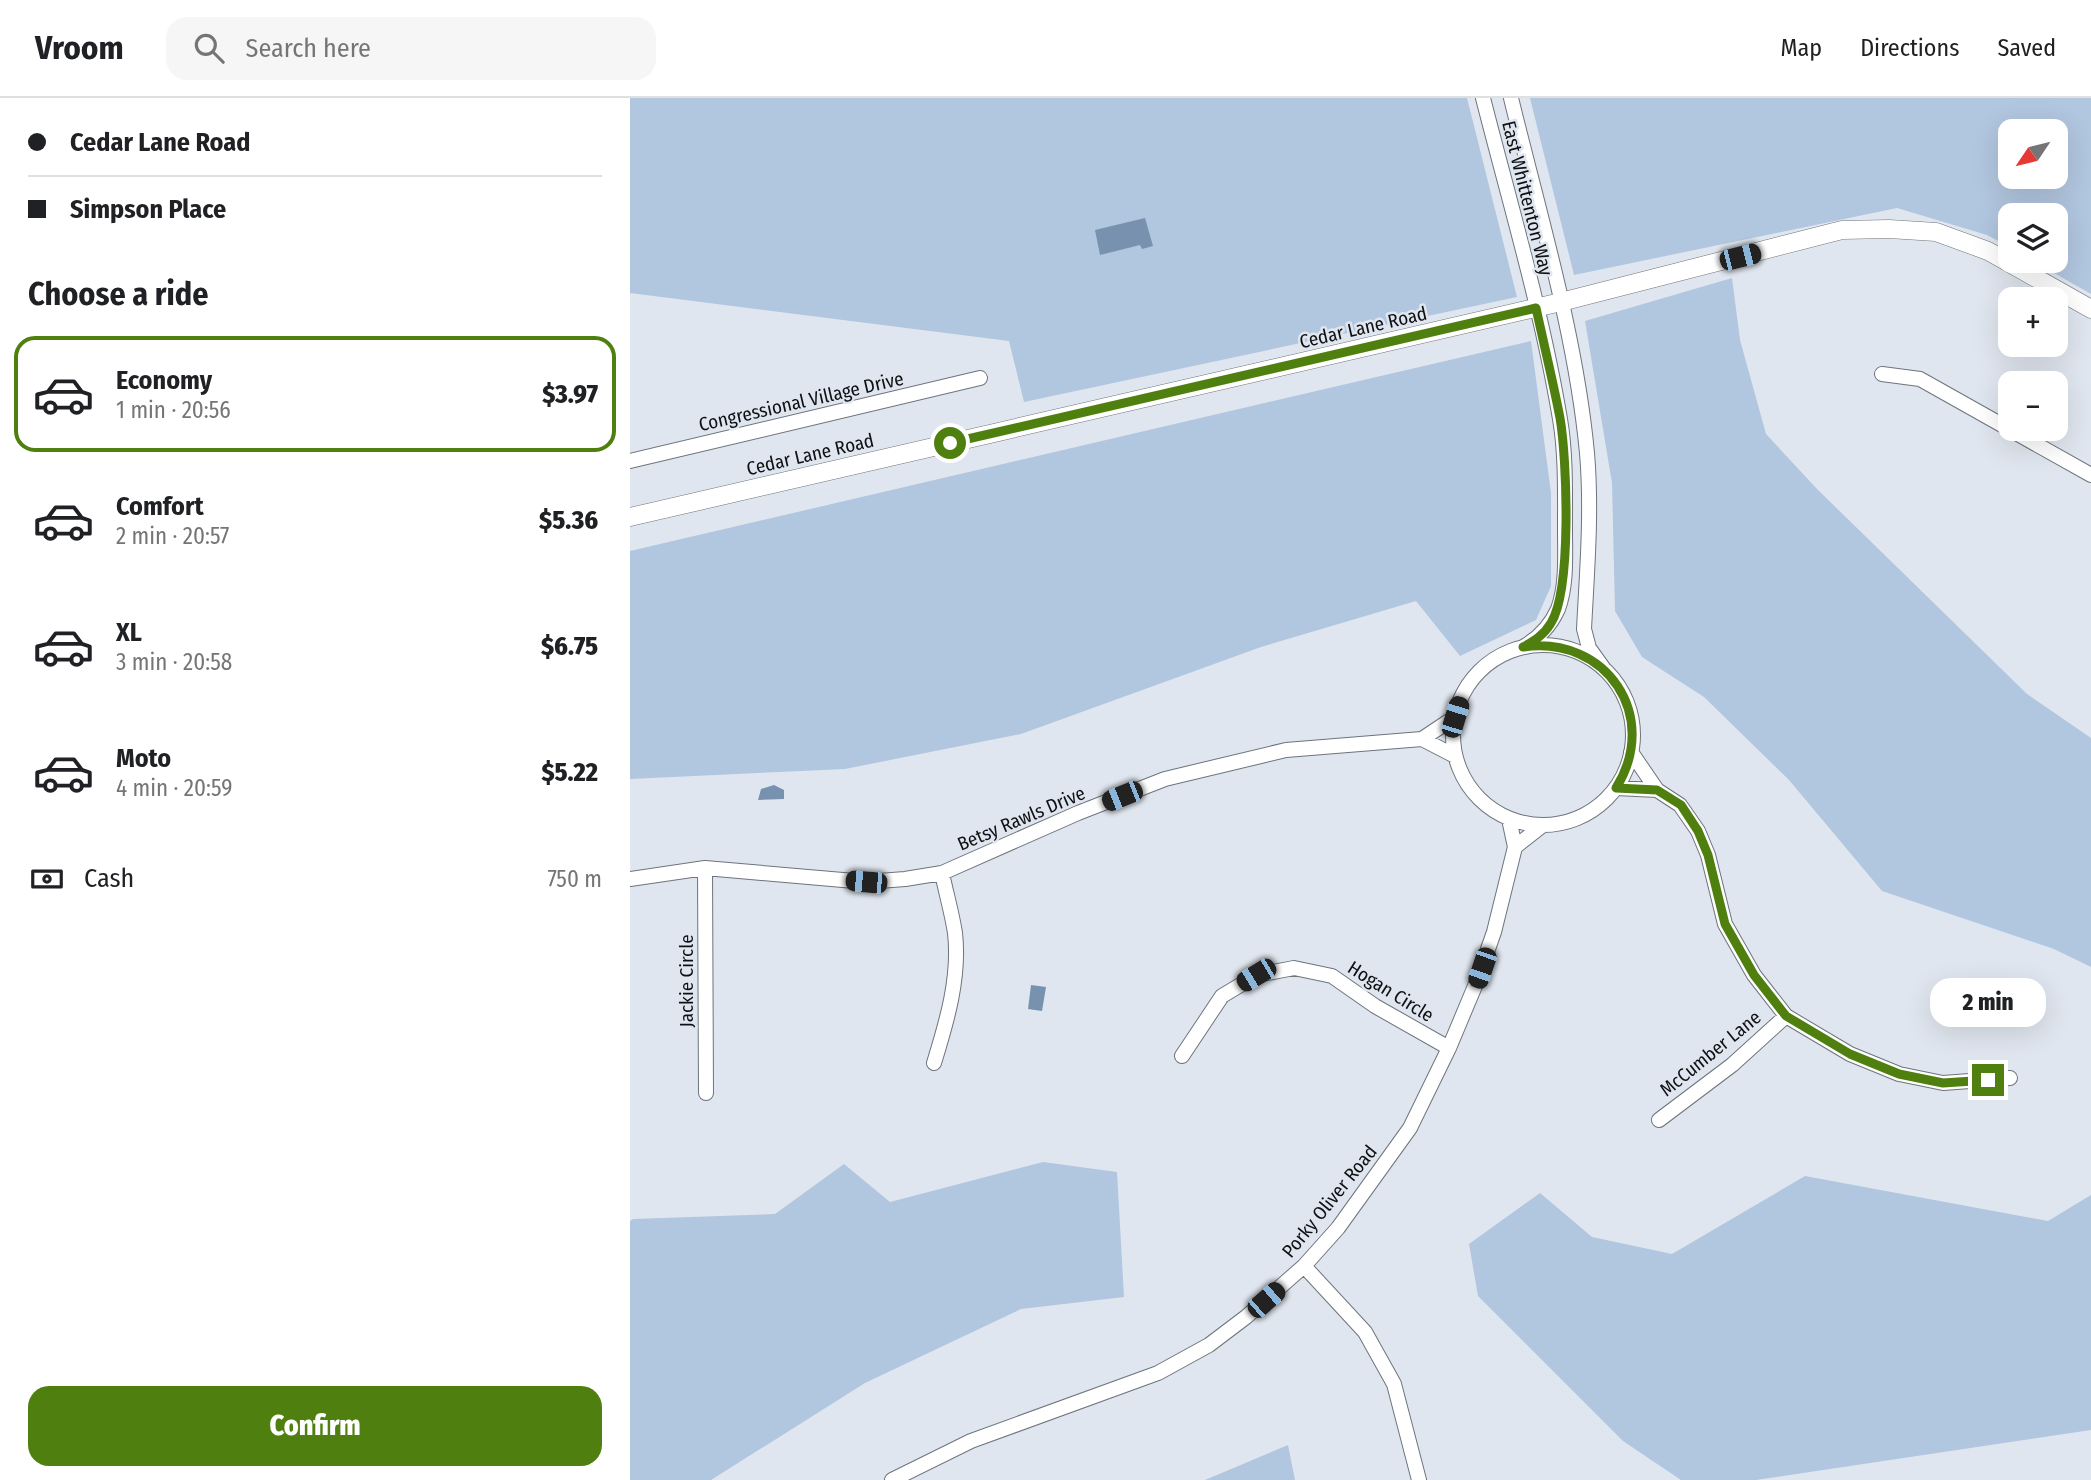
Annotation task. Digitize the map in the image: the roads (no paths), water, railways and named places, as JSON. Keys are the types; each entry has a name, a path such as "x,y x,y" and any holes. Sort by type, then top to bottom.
{"street":[{"name":"East Whittenton Way","path":"1483,98 1536,308 1560,421 1565,569 1559,607 1539,638 1523,647"},
{"name":"East Whittenton Way","path":"1511,98 1561,302 1583,415 1589,504 1584,629 1589,648 1604,669"},
{"name":"Cedar Lane Road","path":"630,517 1536,308 1842,230 1936,232 1988,251 2091,309"},
{"path":"1882,374 1920,379 2091,475"},
{"name":"Congressional Village Drive","path":"630,461 980,378"},
{"path":"1549,645 1570,649 1604,669 1614,681 1629,712 1633,737 1623,777 1616,788 1605,801 1583,816 1568,822 1526,824 1495,812 1468,785 1455,756 1453,730 1460,699 1480,671 1499,656 1523,647 1549,645"},
{"name":"Betsy Rawls Drive","path":"630,879 705,869 866,882 942,873 1078,813 1165,779 1286,750 1422,739 1455,717"},
{"path":"1422,739 1455,756"},
{"path":"1631,752 1657,790 1681,805 1698,831 1708,855 1725,924 1754,975 1786,1016 1850,1054 1899,1074 1943,1083 2010,1079"},
{"path":"1616,788 1657,790"},
{"name":"Porky Oliver Road","path":"892,1480 971,1441 1158,1373 1218,1338 1246,1318 1304,1266 1338,1227 1410,1128 1449,1048 1494,932 1515,847 1509,819"},
{"path":"1515,847 1544,825"},
{"name":"Jackie Circle","path":"705,869 706,1093"},
{"path":"934,1063 948,1017 955,967 955,933 942,873"},
{"name":"Hogan Circle","path":"1182,1056 1222,996 1256,975 1294,968 1332,976 1375,1006 1449,1048"},
{"name":"McCumber Lane","path":"1659,1120 1732,1065 1786,1016"},
{"path":"1304,1266 1365,1332 1394,1384 1419,1480"}]}
